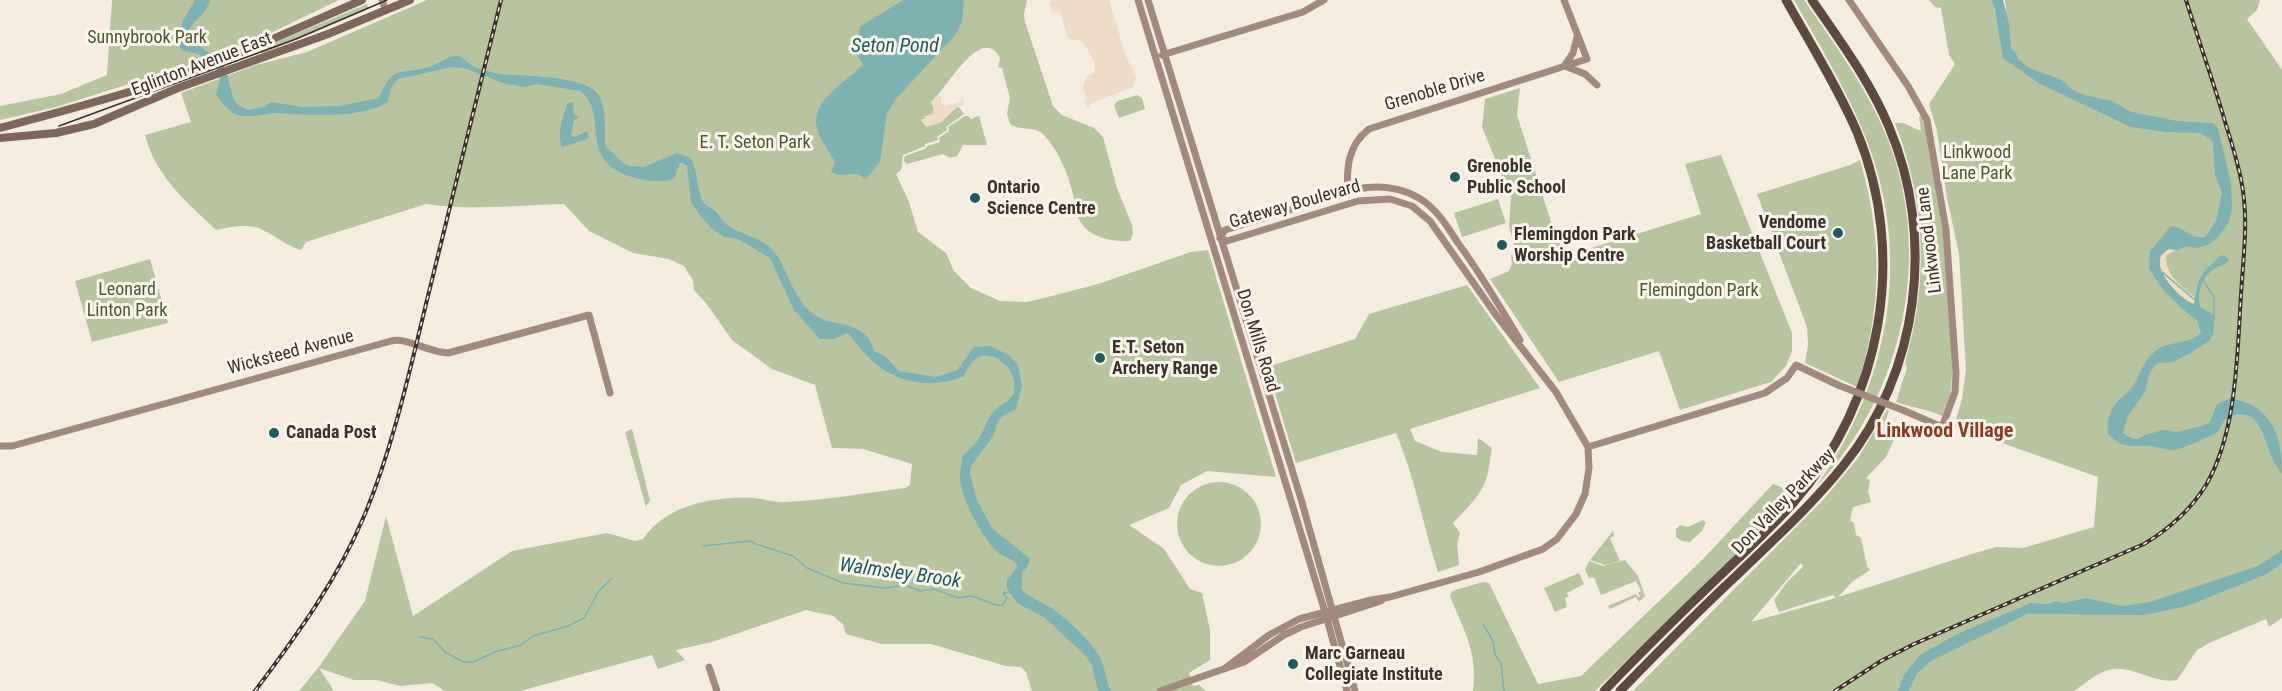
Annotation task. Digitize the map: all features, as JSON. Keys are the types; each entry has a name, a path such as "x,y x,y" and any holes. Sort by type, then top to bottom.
{"highway":[{"name":"Don Valley Parkway","path":"1604,691 1765,534 1795,501 1835,446 1852,413 1870,363 1878,329 1883,286 1882,234 1877,199 1857,133 1841,99 1786,0"},
{"name":"Don Valley Parkway","path":"1620,691 1799,515 1844,465 1863,439 1879,410 1905,341 1915,284 1915,252 1908,186 1899,150 1873,93 1812,0"}],"main road":[{"name":"Eglinton Avenue East","path":"0,128 71,110 174,78 249,49 362,0"},
{"name":"Eglinton Avenue East","path":"0,138 56,133 115,117 178,88 328,34 410,0"}],"street":[{"path":"382,0 385,9"},
{"name":"Don Mills Road","path":"1138,0 1355,691"},
{"name":"Don Mills Road","path":"1148,0 1301,499 1347,691"},
{"path":"1155,57 1303,12 1324,0"},
{"path":"1564,0 1577,35 1573,53 1565,66 1585,74 1597,85"},
{"name":"Linkwood Lane","path":"1588,447 1765,393 1787,378 1796,365 1942,428 1953,398 1956,373 1948,248 1929,126 1925,113 1914,94 1849,0"},
{"name":"Grenoble Drive","path":"1350,202 1348,192 1350,154 1356,141 1369,129 1587,59 1577,35"},
{"name":"Gateway Boulevard","path":"1160,691 1244,662 1284,635 1329,614 1372,605 1389,597 1543,549 1557,539 1576,514 1585,494 1589,468 1588,447 1569,412 1530,357 1496,315 1430,221 1412,206 1390,199 1350,202 1227,241 1220,238 1224,230 1362,188 1397,189 1413,195 1435,210 1468,256 1530,357"},
{"path":"1266,218 1271,227"},
{"path":"1459,262 1468,256"},
{"name":"Wicksteed Avenue","path":"0,446 12,446 391,340 402,340 435,352 448,352 589,315 610,393"},
{"path":"710,667 717,691"}],"green space":[{"name":"Sunnybrook Park","path":"112,0 339,0 246,45 215,57 56,107 0,120 0,106 61,94 107,75"},
{"name":"E. T. Seton Park","path":"427,0 1027,0 1025,22 1053,106 1062,115 1094,128 1103,137 1117,188 1132,225 1133,234 1130,241 1102,238 1084,227 1078,215 1066,171 1044,135 1037,130 1010,124 1007,114 1010,98 1002,68 998,67 1000,58 992,49 983,48 964,63 931,102 934,109 932,114 924,117 940,123 959,107 964,114 946,127 947,130 937,137 938,140 903,155 902,168 896,174 909,202 918,232 946,253 954,271 971,288 1000,301 1026,302 1040,299 1098,284 1191,252 1208,250 1276,477 1207,471 1181,485 1169,508 1129,525 1164,549 1190,589 1202,593 1210,630 1210,660 1189,673 1193,686 1199,685 1206,691 1032,691 1026,672 1021,667 1006,666 931,644 882,644 846,634 843,624 833,616 806,610 712,642 676,650 685,660 658,669 652,655 520,691 445,691 432,683 400,686 377,680 354,680 319,668 334,691 299,691 365,601 386,516 413,616 512,551 607,533 635,541 643,539 653,527 678,510 708,501 754,498 782,502 801,501 905,488 910,485 912,464 863,449 832,448 815,385 772,369 732,340 694,290 693,280 684,266 669,259 633,253 589,231 564,204 477,207 426,204 306,242 301,250 258,228 240,226 216,230 164,176 145,135 191,122 181,93 256,65 307,52"},
{"path":"1794,0 1804,0 1850,68 1880,121 1902,185 1908,232 1908,278 1902,324 1889,369 1870,411 1846,451 1816,487 1841,448 1861,407 1876,364 1886,321 1890,276 1889,231 1881,186 1867,141 1824,52"},
{"name":"Linkwood Lane Park","path":"1929,0 1991,0 1996,14 2006,10 2005,0 2260,0 2257,10 2247,19 2282,70 2282,618 2269,627 2266,619 2197,650 2177,680 2168,681 2122,669 2112,669 2092,678 2074,691 1633,691 1824,499 1858,458 1887,410 1889,411 1885,422 1887,428 1902,422 1886,457 1866,478 1870,480 1868,491 1871,502 1853,507 1850,520 1854,523 1856,535 1861,538 1867,566 1870,570 1853,581 1838,597 1996,547 2023,548 2094,527 2098,477 1954,426 1962,399 1966,370 1959,254 1947,198 1937,131 1929,104 1955,64 1949,55 1941,8 1935,7","holes":["1801,563 1803,567 1788,581 1774,600 1779,612 1833,595 1836,598 1751,622"]},
{"path":"367,4 369,9 262,54 260,49"},
{"name":"Flemingdon Park","path":"1520,88 1517,115 1551,222 1566,256 1701,214 1685,164 1721,155 1792,333 1792,351 1786,366 1771,382 1680,410 1659,351 1559,382 1490,279 1509,271 1512,264 1511,256 1516,252 1509,226 1511,198 1482,127 1485,99"},
{"path":"1137,95 1142,98 1145,109 1119,118 1114,105 1118,101"},
{"path":"965,116 971,119 979,116 987,145 963,145 957,156 950,158 943,154 907,164 904,161 905,156 940,142 939,138 949,131 948,127"},
{"path":"1919,116 1922,116 1927,132 1945,247 1953,366 1950,398 1942,416 1896,402 1907,368 1905,363 1918,301 1921,242 1913,183 1895,123 1903,123 1921,131"},
{"name":"Flemingdon Park","path":"1860,160 1873,218 1876,274 1871,329 1857,387 1805,363 1808,345 1807,327 1757,194"},
{"path":"1498,199 1506,223 1462,237 1454,213"},
{"name":"Leonard Linton Park","path":"150,259 168,323 92,342 75,281"},
{"path":"1467,285 1540,388 1410,429 1415,441 1442,452 1477,455 1478,438 1492,448 1488,473 1482,489 1453,523 1460,533 1457,544 1459,565 1438,572 1396,433 1296,463 1267,367 1355,339 1369,314"},
{"path":"632,429 650,500 646,507 625,432"},
{"path":"1219,482 1235,485 1249,494 1258,508 1261,524 1258,540 1249,554 1235,563 1219,566 1203,563 1189,554 1180,540 1177,524 1180,508 1189,494 1203,485"},
{"path":"1773,484 1795,493 1728,562 1595,691 1473,691 1472,653 1450,596 1452,591 1483,582 1489,583 1538,684 1581,676 1703,559"},
{"path":"1703,520 1706,522 1702,531 1690,542 1676,537 1676,529 1680,525 1688,527"},
{"path":"1613,531 1614,536 1610,538 1620,561 1605,565 1590,560"},
{"path":"1625,560 1638,576 1645,596 1639,602 1636,597 1610,609 1608,606 1636,594 1640,596 1638,593 1641,591 1636,581 1601,595 1594,577 1589,578 1585,570 1589,561 1603,566"},
{"path":"1579,573 1584,584 1567,593 1569,596 1565,598 1567,607 1555,612 1544,588"}],"sand":[{"path":"2169,249 2175,250 2166,256 2171,275 2195,298 2194,304 2177,292 2162,273 2159,260"}],"shaded area":[{"path":"1052,0 1109,0 1125,54 1136,77 1133,87 1090,104 1086,108 1084,101 1087,100 1083,87 1086,78 1095,71 1095,63 1083,42 1068,38 1060,11 1052,13 1049,4"},
{"path":"941,96 941,104 945,106 959,102 963,98 964,104 955,108 940,123 926,127 921,120 932,114 934,109 931,102"}],"water":[{"path":"195,0 210,0 205,11 190,29 187,40 190,44 200,46 220,61 226,69 233,98 238,105 248,110 264,107 271,102 302,107 339,106 379,98 393,75 429,67 455,56 475,67 496,73 578,83 589,87 600,97 605,118 605,146 623,163 629,166 644,167 677,153 691,158 704,203 732,228 771,248 800,300 812,313 819,318 862,332 870,340 874,351 885,356 899,371 936,377 957,370 974,347 991,346 1010,356 1018,365 1022,386 1016,409 1004,415 997,422 994,435 971,466 970,474 977,500 992,528 1030,559 1028,566 1022,572 1022,590 1053,609 1095,649 1111,691 1098,691 1092,665 1086,656 1045,618 1017,603 1007,588 1007,580 1017,567 1016,563 998,553 991,545 972,515 963,493 960,483 962,457 974,446 994,411 1009,400 1014,392 1015,384 1012,375 1001,361 986,356 978,358 971,364 964,376 939,383 914,382 902,379 880,367 867,356 848,333 833,339 820,339 794,310 770,258 738,239 724,237 711,228 699,214 691,202 687,166 680,163 674,179 653,181 632,177 615,169 604,160 599,149 589,101 581,91 536,84 525,87 506,84 464,68 452,67 398,79 392,86 388,101 366,111 337,114 275,113 252,116 235,114 216,95 220,79 216,66 198,54 181,50 180,30"},
{"name":"Seton Pond","path":"903,0 964,0 962,22 955,35 896,99 887,113 880,162 866,179 858,174 837,175 831,172 835,162 819,133 816,123 817,114 826,97 863,64 854,50 860,27"},
{"path":"1991,0 2003,0 2009,24 2011,48 2018,59 2029,68 2062,80 2071,89 2084,95 2112,101 2132,112 2177,121 2213,123 2218,128 2231,183 2232,209 2228,224 2208,245 2197,248 2186,246 2178,250 2169,249 2160,258 2162,272 2171,286 2194,304 2199,281 2204,271 2222,255 2229,259 2227,263 2213,269 2201,285 2200,307 2215,316 2213,334 2210,340 2173,362 2157,363 2149,374 2145,392 2128,416 2123,433 2132,439 2138,439 2163,430 2177,432 2202,426 2210,422 2217,404 2229,399 2239,400 2257,409 2271,424 2279,442 2282,474 2257,423 2252,417 2245,415 2225,419 2218,432 2174,450 2126,445 2117,442 2108,434 2111,411 2135,383 2150,356 2158,349 2191,339 2201,333 2197,320 2164,291 2149,269 2150,252 2171,226 2195,237 2205,237 2216,221 2222,192 2215,175 2213,142 2200,133 2166,132 2131,127 2040,84 2003,58 1995,10"},
{"path":"573,102 574,115 578,116 576,120 574,119 571,136 575,137 587,131 589,137 562,147 561,125 568,103"},
{"path":"2282,550 2282,563 2267,574 2187,606 2145,615 2027,614 1931,661 1917,673 1909,691 1898,691 1904,675 1920,655 1957,634 2031,603 2048,604 2055,601 2064,603 2086,598 2122,606 2150,602 2258,566"}],"waterway":[{"path":"2162,272 2195,300"},
{"path":"2202,279 2214,297 2214,315"},
{"name":"Walmsley Brook","path":"703,546 750,541 793,556 807,568 843,583 885,588 905,585 920,591 934,589 958,598 972,596 996,605 1003,605 1007,598 1003,593 1012,592"},
{"name":"Walmsley Brook","path":"420,637 433,639 445,652 463,662 473,662 495,652 521,645 533,636 568,626 584,618 599,591 611,579"},
{"path":"1483,624 1493,641 1495,655 1501,663 1504,691"}],"tram line":[{"path":"59,126 296,39 387,0"}],"railway":[{"path":"255,691 301,628 329,584 365,514 385,461 408,379 501,0"},
{"path":"1835,691 1881,661 1914,644 2144,544 2178,519 2206,485 2224,442 2234,393 2245,217 2243,191 2236,158 2186,0"}],"place":[{"name":"Grenoble Public School","path":"1455,177"},
{"name":"Ontario Science Centre","path":"975,198"},
{"name":"Vendome Basketball Court","path":"1838,233"},
{"name":"Flemingdon Park Worship Centre","path":"1502,245"},
{"name":"E.T. Seton Archery Range","path":"1100,358"},
{"name":"Canada Post","path":"274,433"},
{"name":"Marc Garneau Collegiate Institute","path":"1293,664"}],"district":[{"name":"Linkwood Village","path":"1945,432"}]}
